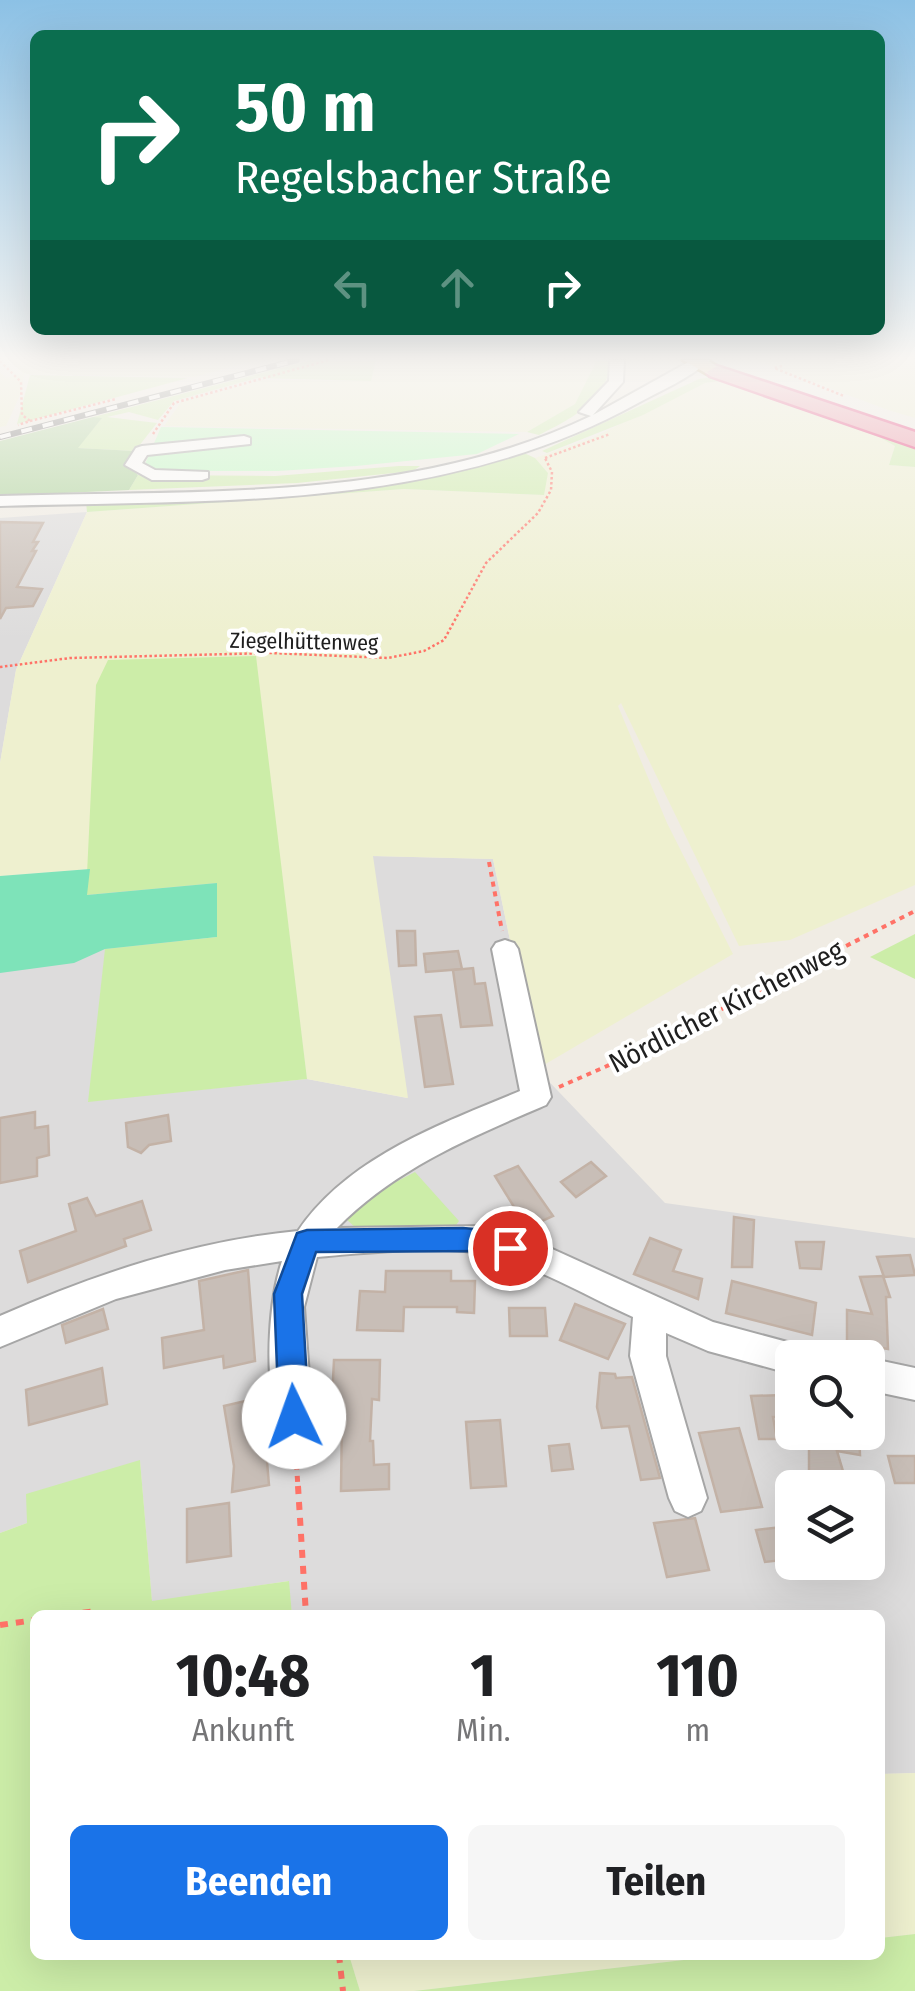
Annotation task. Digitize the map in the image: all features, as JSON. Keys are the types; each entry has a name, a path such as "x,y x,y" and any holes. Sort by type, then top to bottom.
{"street":[{"path":"141,453 133,466 141,473 213,475"},
{"path":"0,501 295,488 440,471 523,453"},
{"path":"250,474 406,462 431,464 440,471"},
{"path":"294,1417 288,1294 307,1241 349,1192 447,1136 536,1096 505,948"},
{"path":"0,1332 56,1305 187,1262 307,1241 485,1240 527,1253 708,1336 775,1353"},
{"path":"650,1310 648,1356 688,1498"},
{"path":"885,1378 915,1384"}],"path":[{"name":"Ziegelhüttenweg","path":"0,666 70,658 257,653 388,658 424,651 444,640 486,563 545,502 552,472 546,453"},
{"path":"489,862 505,948"},
{"name":"Nördlicher Kirchenweg","path":"536,1096 623,1059 915,911"},
{"path":"294,1417 306,1610"},
{"path":"0,1625 30,1621"},
{"path":"341,1960 344,1991"}],"shaded area":[{"path":"87,512 16,670 0,763 0,518"},
{"path":"372,856 493,859 537,1069 665,1203 915,1238 915,1773 885,1774 885,1610 291,1610 288,1581 152,1602 140,1461 27,1523 0,1533 0,876 217,883 88,1101 307,1079 407,1098"}],"green space":[{"path":"0,453 134,453 130,466 138,475 129,490 0,496"},
{"path":"150,453 479,453 278,471 142,471"},
{"path":"524,453 535,458 548,473 544,495 404,489 87,512 86,502 361,484 470,467"},
{"path":"549,453 893,453 889,465 915,467 915,885 790,940 739,946 621,703 618,706 667,823 733,954 537,1069 493,859 373,856 408,1098 307,1079 255,656 96,685 90,869 0,876 0,763 16,670 87,512 404,489 543,495 548,473 535,458"},
{"path":"893,453 915,453 915,467 889,465"},
{"path":"420,466 413,471 297,483 129,490 138,475 275,476"},
{"path":"256,656 307,1079 88,1102 105,949 217,937 217,883 86,895 96,685 108,660"},
{"path":"90,869 87,895 217,883 217,937 105,949 74,963 0,973 0,876"},
{"path":"915,934 915,979 870,957"},
{"path":"415,1172 459,1221 454,1228 356,1228 345,1218 361,1200"},
{"path":"140,1460 152,1601 289,1581 292,1610 30,1610 30,1960 351,1960 360,1991 0,1991 0,1533 27,1523 26,1494"},
{"path":"915,1773 915,1934 885,1937 885,1774"},
{"path":"915,1934 915,1991 414,1991 684,1960 885,1960 885,1937"},
{"path":"351,1960 684,1960 414,1991 360,1991"}],"building":[{"path":"0,522 43,523 33,542 38,542 32,551 36,551 17,587 42,589 33,606 6,608 0,619"},
{"path":"397,931 415,931 416,965 399,966"},
{"path":"458,951 462,969 426,972 424,954"},
{"path":"473,968 475,984 485,983 492,1025 461,1027 453,970"},
{"path":"441,1015 453,1084 425,1087 415,1017"},
{"path":"35,1112 35,1128 48,1126 49,1155 37,1158 37,1176 0,1183 0,1118"},
{"path":"168,1115 171,1141 149,1145 141,1153 128,1147 126,1123"},
{"path":"591,1162 606,1176 576,1197 561,1182"},
{"path":"518,1166 553,1216 527,1228 495,1176"},
{"path":"87,1198 96,1216 142,1201 151,1230 124,1239 126,1246 28,1282 20,1251 76,1231 69,1204"},
{"path":"734,1217 754,1220 752,1267 732,1267"},
{"path":"650,1238 681,1250 673,1271 702,1279 698,1299 634,1274"},
{"path":"796,1242 824,1242 821,1269 800,1268"},
{"path":"910,1255 915,1275 884,1277 877,1257"},
{"path":"248,1270 255,1361 224,1368 223,1356 164,1368 162,1338 204,1330 199,1281"},
{"path":"386,1271 451,1271 451,1281 475,1281 474,1313 457,1312 457,1307 404,1307 403,1331 357,1330 360,1291 385,1292"},
{"path":"883,1276 890,1297 886,1297 888,1349 885,1340 847,1340 847,1310 872,1314 860,1277"},
{"path":"732,1281 816,1303 812,1335 726,1313"},
{"path":"575,1304 625,1324 608,1359 560,1340"},
{"path":"509,1308 545,1308 547,1336 510,1336"},
{"path":"103,1309 108,1329 66,1343 62,1325"},
{"path":"334,1360 380,1360 379,1400 372,1399 370,1441 374,1465 389,1464 389,1489 341,1491 342,1418 338,1418 339,1399 332,1399"},
{"path":"102,1368 107,1404 29,1425 26,1390"},
{"path":"600,1373 632,1377 660,1478 641,1480 629,1426 602,1428 597,1407"},
{"path":"775,1395 775,1439 759,1439 751,1396"},
{"path":"262,1397 269,1436 265,1438 269,1485 232,1492 234,1466 224,1406"},
{"path":"500,1420 506,1486 471,1488 466,1422"},
{"path":"739,1428 762,1507 721,1512 699,1433"},
{"path":"569,1444 573,1469 552,1471 549,1446"},
{"path":"809,1450 860,1450 860,1455 837,1451 843,1470 809,1470"},
{"path":"888,1456 915,1456 915,1483 895,1483"},
{"path":"229,1503 231,1556 187,1562 187,1509"},
{"path":"695,1518 709,1570 667,1577 654,1523"},
{"path":"775,1528 775,1561 765,1562 756,1530"}],"route":[{"path":"294,1417 288,1294 307,1241 437,1238 485,1240 510,1248"}]}
